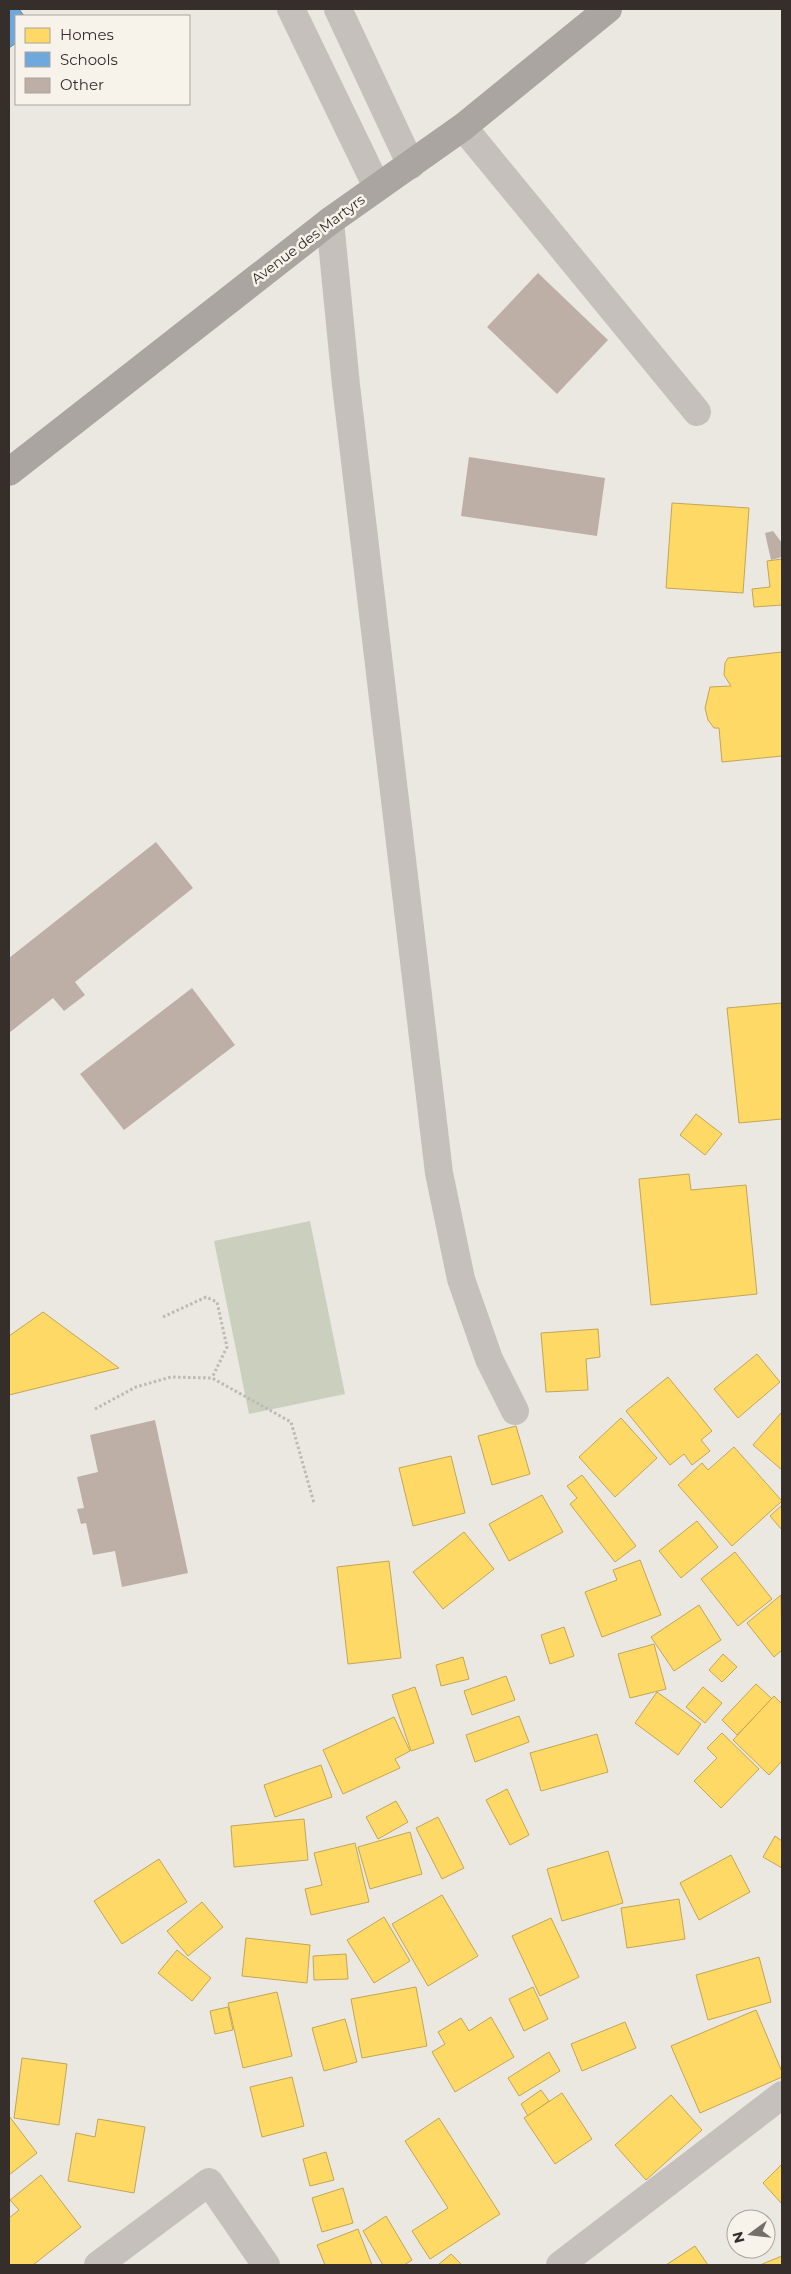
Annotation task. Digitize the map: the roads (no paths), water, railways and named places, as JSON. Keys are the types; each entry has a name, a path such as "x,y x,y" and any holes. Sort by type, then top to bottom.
{"main road":[{"name":"Avenue des Martyrs","path":"9,472 330,221 464,127 608,9"}],"street":[{"path":"291,9 377,187"},
{"path":"338,9 411,165"},
{"path":"464,127 697,412"},
{"path":"330,221 346,385 439,1173 461,1279 489,1360 515,1410"},
{"path":"560,2265 782,2095"},
{"path":"98,2265 210,2182 266,2265"}]}
